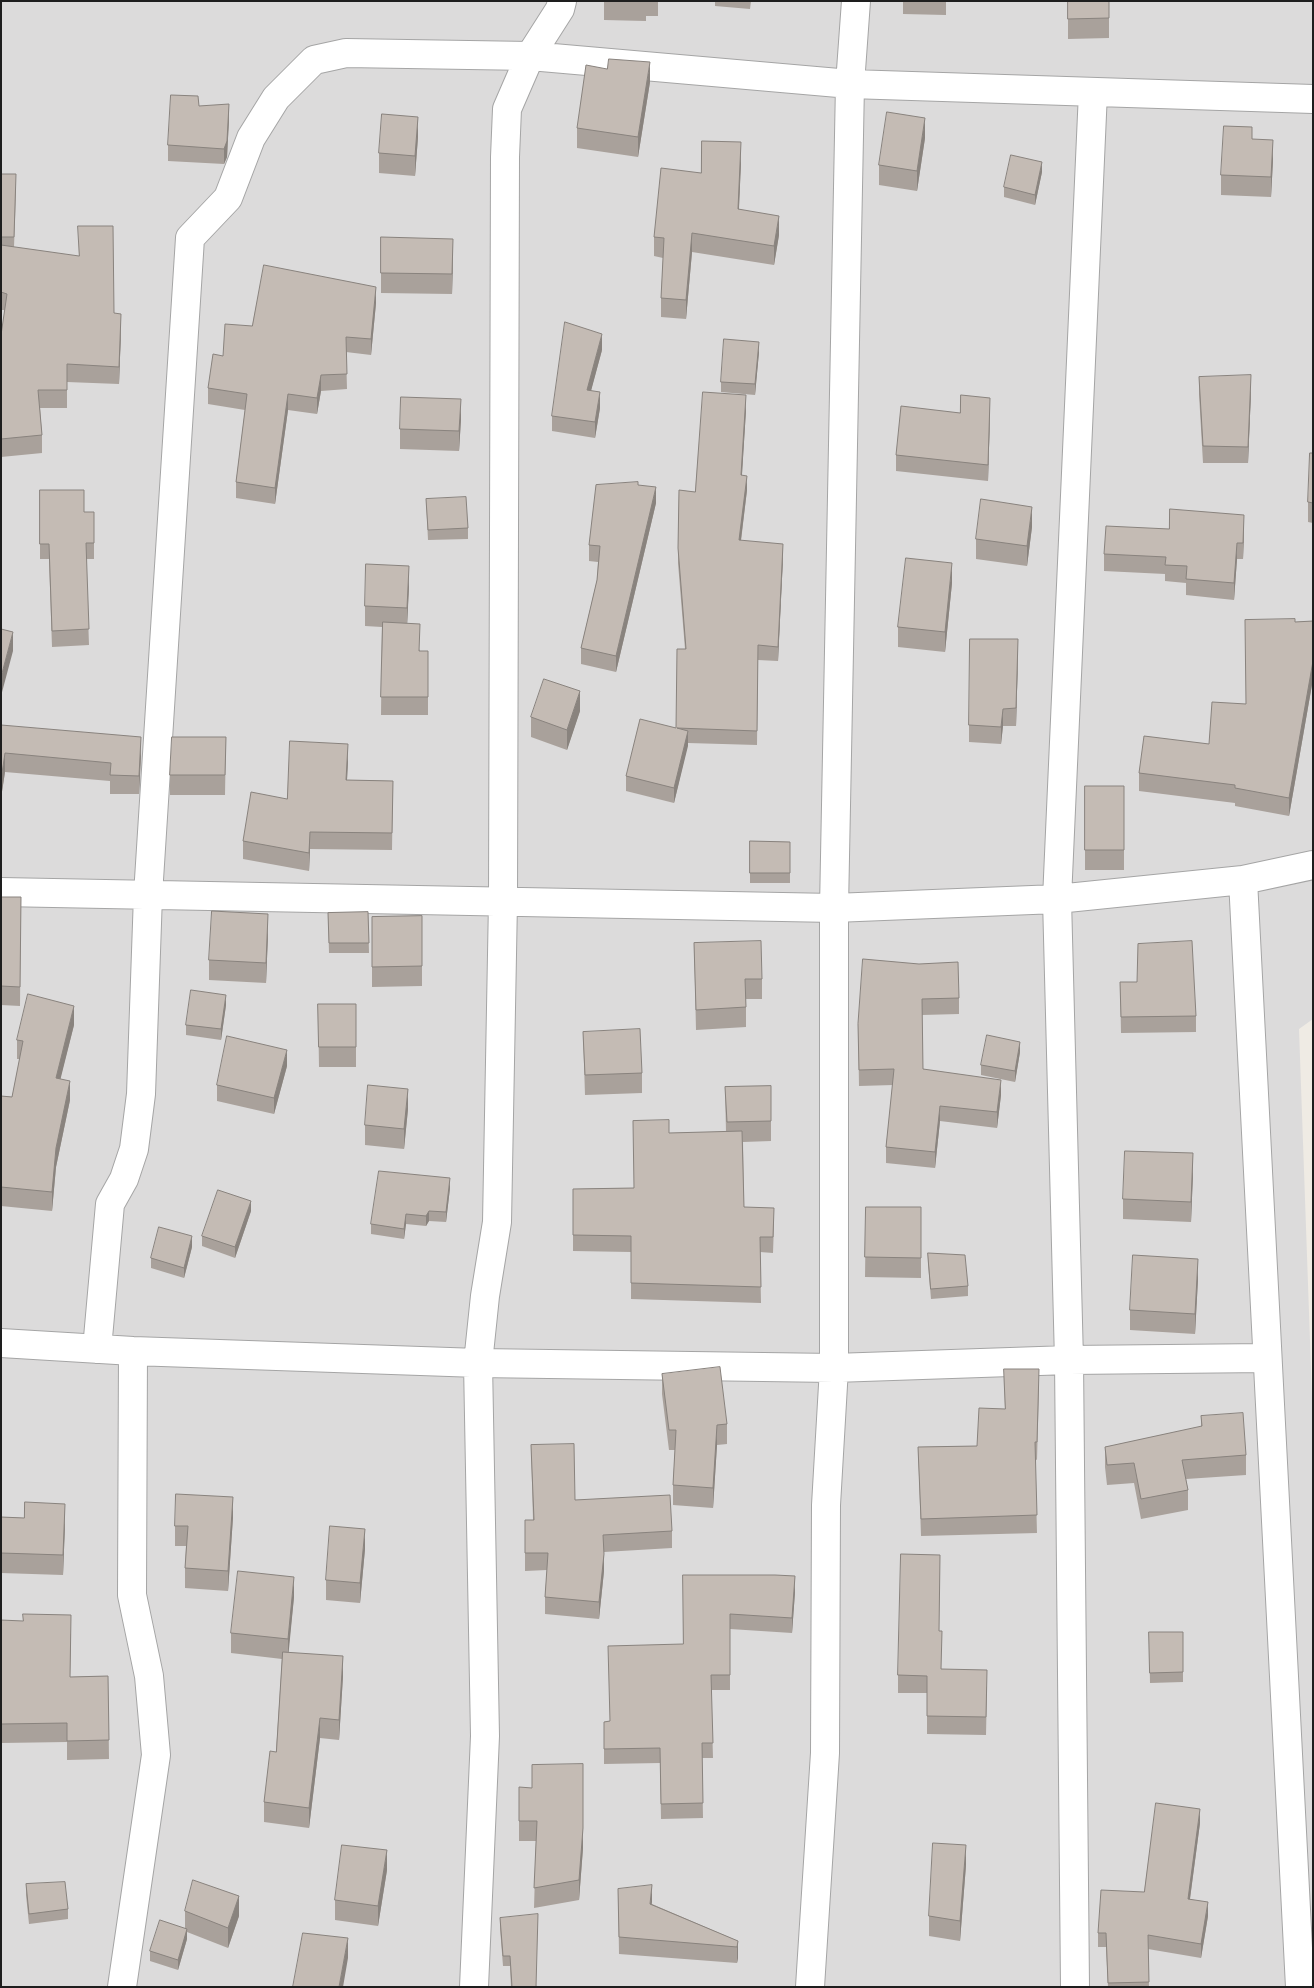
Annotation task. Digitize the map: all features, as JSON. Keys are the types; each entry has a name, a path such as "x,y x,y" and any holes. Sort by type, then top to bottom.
{"street":[{"path":"474,1987 485,1736 478,1363 484,1296 496,1222 503,901 506,109 530,56 560,9 562,1"},
{"path":"810,1987 825,1753 826,1505 834,1368 834,908 850,84 856,1"},
{"path":"97,1349 110,1204 124,1178 134,1149 141,1094 148,894 190,238 228,198 251,138 276,98 314,60 346,53 530,56 850,84 1313,99"},
{"path":"1075,1987 1070,1360 1057,899 1093,92"},
{"path":"1,892 834,908 1057,899 1243,880 1313,865"},
{"path":"1243,880 1266,1358 1300,1987"},
{"path":"1,1343 133,1351 478,1363 834,1368 1070,1360 1266,1358"},
{"path":"122,1987 156,1755 149,1676 132,1595 133,1351"}],"shaded area":[{"path":"1,1 1313,1 1313,1019 1299,1029 1313,1426 1313,1987 1,1987"}],"building":[{"path":"1068,1 1109,1 1109,18 1068,19"},
{"path":"609,59 650,62 638,137 577,128 586,65 607,69"},
{"path":"171,95 198,96 199,106 229,104 227,141 224,149 168,145"},
{"path":"887,112 925,118 917,171 879,165"},
{"path":"382,114 418,117 415,156 379,153"},
{"path":"1224,126 1252,127 1252,139 1273,140 1271,177 1221,175"},
{"path":"702,141 741,142 738,209 779,216 774,246 692,233 686,300 661,298 664,238 654,237 661,168 701,173"},
{"path":"1011,155 1042,162 1035,195 1004,187"},
{"path":"1,174 16,174 14,237 1,237"},
{"path":"78,226 113,226 114,313 121,314 119,367 67,364 67,390 38,390 42,435 1,439 1,335 7,294 1,292 1,245 79,256"},
{"path":"381,237 453,239 452,274 381,273"},
{"path":"264,265 376,287 371,339 346,337 347,374 321,375 317,398 288,394 275,488 236,482 247,394 208,388 213,354 223,356 225,324 252,326"},
{"path":"565,322 602,334 587,390 600,392 595,422 552,416"},
{"path":"724,339 759,342 755,384 721,382"},
{"path":"1251,375 1248,447 1203,446 1199,377"},
{"path":"703,392 746,395 741,475 747,476 739,540 783,544 778,647 758,645 757,731 677,728 688,731 674,788 626,776 640,719 676,728 677,649 686,649 678,548 679,490 695,492"},
{"path":"961,395 990,398 988,465 896,455 901,406 960,413"},
{"path":"401,397 461,399 459,431 400,429"},
{"path":"1310,453 1313,453 1313,503 1308,502"},
{"path":"638,482 638,485 656,487 616,656 581,648 597,580 600,546 589,545 596,485"},
{"path":"40,490 84,490 84,512 94,512 94,543 86,543 89,629 52,631 49,544 40,544"},
{"path":"466,497 468,528 428,530 426,499"},
{"path":"981,499 1032,507 1027,546 976,539"},
{"path":"1170,509 1244,515 1243,543 1237,543 1234,583 1186,579 1187,566 1165,565 1166,557 1104,554 1106,526 1169,529"},
{"path":"906,558 952,563 945,632 898,627"},
{"path":"366,564 409,566 407,608 365,606"},
{"path":"1295,619 1295,622 1313,621 1313,661 1289,798 1235,788 1235,785 1139,773 1144,736 1209,744 1212,702 1246,704 1245,620"},
{"path":"383,622 420,624 419,651 428,651 428,697 381,697"},
{"path":"1,629 13,632 1,677"},
{"path":"970,639 1018,639 1016,708 1003,709 1001,727 969,725"},
{"path":"544,679 580,691 567,730 531,717"},
{"path":"1,725 141,737 139,776 110,775 111,763 5,753 1,780"},
{"path":"172,737 226,737 225,775 170,775"},
{"path":"290,741 348,744 346,780 393,781 392,833 310,832 309,853 243,841 251,792 287,799"},
{"path":"1085,786 1124,786 1124,850 1085,850"},
{"path":"750,841 790,842 790,873 750,873"},
{"path":"1,897 21,897 20,987 1,986"},
{"path":"212,911 268,914 266,963 209,960"},
{"path":"368,912 369,943 329,943 328,913"},
{"path":"422,916 422,966 372,967 372,917"},
{"path":"761,941 762,979 745,979 746,1007 696,1010 694,943"},
{"path":"1192,941 1196,1016 1121,1017 1120,982 1137,982 1138,944"},
{"path":"863,959 919,964 958,962 959,998 922,999 923,1069 1001,1080 997,1112 940,1106 935,1152 886,1147 894,1069 859,1070 858,1024"},
{"path":"191,990 226,995 221,1029 186,1025"},
{"path":"28,994 74,1006 56,1078 70,1081 56,1148 52,1192 1,1187 1,1096 12,1097 23,1041 17,1040"},
{"path":"318,1004 356,1004 356,1047 319,1047"},
{"path":"640,1029 642,1073 585,1075 583,1032"},
{"path":"987,1035 1020,1042 1015,1071 981,1065"},
{"path":"227,1036 287,1050 274,1098 217,1085"},
{"path":"368,1085 408,1089 404,1129 365,1125"},
{"path":"771,1086 771,1121 727,1122 725,1087"},
{"path":"669,1120 669,1133 742,1131 744,1207 774,1208 773,1237 760,1237 761,1287 631,1283 631,1236 573,1235 573,1189 634,1188 633,1121"},
{"path":"1125,1151 1193,1153 1191,1202 1123,1199"},
{"path":"379,1171 450,1178 446,1212 429,1211 426,1216 406,1214 404,1229 371,1224"},
{"path":"218,1190 251,1201 235,1247 202,1236"},
{"path":"866,1207 921,1207 921,1258 865,1257"},
{"path":"159,1227 192,1236 184,1268 151,1258"},
{"path":"928,1253 965,1255 968,1286 931,1289"},
{"path":"1133,1255 1198,1259 1195,1314 1130,1310"},
{"path":"720,1367 727,1424 717,1425 713,1488 673,1485 676,1430 669,1430 662,1374"},
{"path":"1004,1369 1039,1369 1037,1442 1035,1442 1037,1515 921,1519 918,1447 977,1446 979,1408 1005,1409"},
{"path":"1243,1413 1246,1455 1182,1460 1188,1490 1141,1499 1134,1463 1107,1465 1105,1447 1202,1426 1201,1416"},
{"path":"574,1444 575,1500 670,1495 672,1531 603,1535 604,1554 599,1602 545,1597 548,1553 525,1553 525,1520 534,1520 531,1445"},
{"path":"176,1494 233,1497 228,1571 185,1568 188,1526 175,1526"},
{"path":"25,1502 65,1504 63,1555 1,1553 1,1517 24,1518"},
{"path":"330,1526 365,1529 360,1583 326,1580"},
{"path":"901,1554 940,1555 939,1631 942,1631 941,1669 987,1670 986,1717 927,1716 927,1676 898,1675"},
{"path":"238,1571 294,1577 288,1639 231,1633"},
{"path":"683,1575 795,1576 792,1618 730,1614 730,1675 711,1675 713,1743 702,1743 703,1803 661,1804 660,1748 604,1749 604,1722 610,1721 608,1646 683,1644"},
{"path":"23,1614 71,1615 70,1677 108,1676 109,1740 67,1741 67,1723 1,1724 1,1620 23,1621"},
{"path":"1149,1632 1183,1632 1183,1672 1150,1673"},
{"path":"283,1652 343,1656 339,1720 320,1718 309,1808 264,1802 270,1751 276,1752"},
{"path":"583,1764 583,1828 579,1880 534,1888 537,1821 519,1821 519,1787 532,1788 532,1765"},
{"path":"1156,1803 1200,1809 1188,1899 1208,1902 1201,1944 1148,1935 1149,1982 1108,1983 1106,1933 1098,1933 1101,1890 1144,1892"},
{"path":"933,1843 966,1845 960,1921 929,1916"},
{"path":"342,1845 387,1850 378,1906 335,1900"},
{"path":"193,1880 239,1896 228,1928 185,1911"},
{"path":"65,1882 68,1909 29,1914 26,1884"},
{"path":"652,1885 650,1904 738,1941 737,1947 619,1937 618,1889"},
{"path":"538,1914 536,1987 512,1987 510,1956 503,1956 500,1918"},
{"path":"160,1920 187,1929 178,1960 150,1951"},
{"path":"303,1933 348,1938 339,1987 293,1987"}]}
